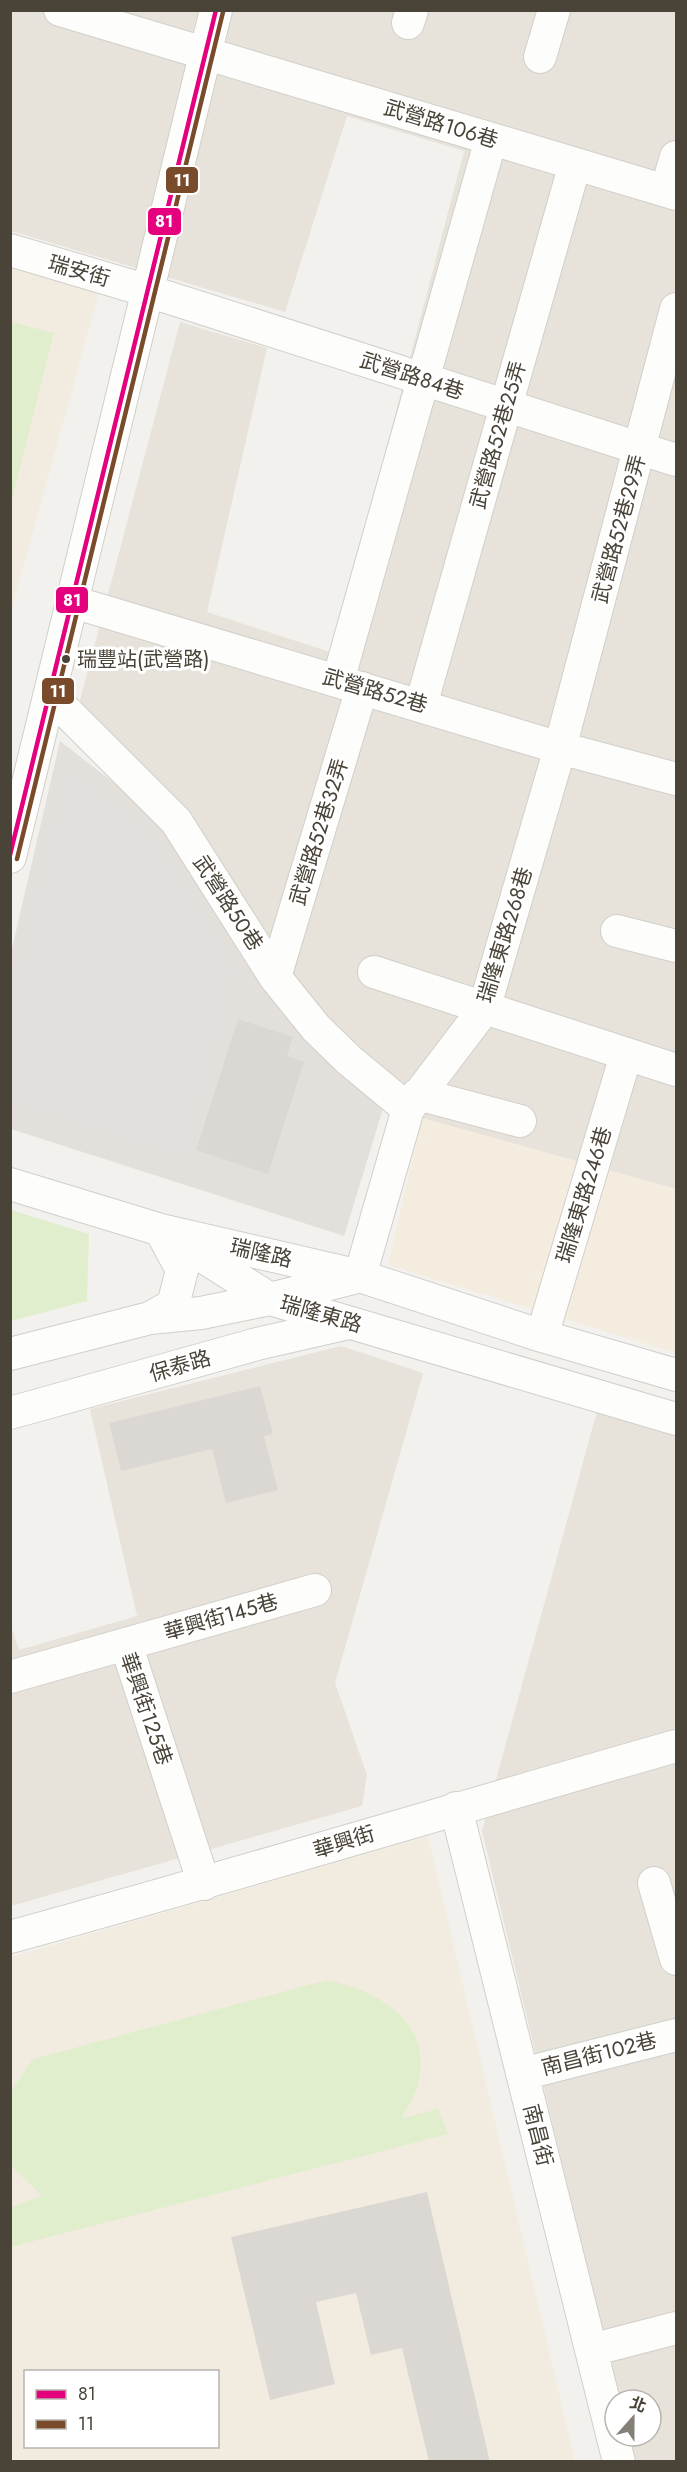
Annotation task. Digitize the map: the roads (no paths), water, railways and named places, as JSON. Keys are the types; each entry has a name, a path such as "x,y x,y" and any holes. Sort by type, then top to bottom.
{"street":[{"name":"武營路106巷","path":"60,10 671,193"},
{"path":"10,857 216,10"},
{"path":"540,57 554,10"},
{"name":"武營路52巷32弄","path":"275,976 350,684 424,380 491,139"},
{"path":"671,193 676,158"},
{"name":"武營路52巷25弄","path":"420,705 574,164"},
{"name":"瑞安街","path":"10,250 148,291"},
{"name":"武營路84巷","path":"148,291 676,460"},
{"name":"武營路52巷29弄","path":"560,748 676,309"},
{"name":"武營路52巷","path":"73,602 560,748 676,779"},
{"name":"武營路50巷","path":"50,695 176,821 275,976 316,1028 349,1060 413,1101"},
{"name":"瑞隆東路268巷","path":"360,1276 413,1101 484,1009 560,748"},
{"path":"617,931 676,946"},
{"path":"374,972 676,1070"},
{"name":"瑞隆東路246巷","path":"543,1336 626,1055"},
{"path":"413,1101 520,1121"},
{"name":"瑞隆路","path":"10,1184 161,1230 360,1276"},
{"path":"150,1318 173,1305 182,1270 161,1230"},
{"name":"瑞隆路","path":"161,1230 270,1299"},
{"path":"257,1344 281,1258"},
{"path":"360,1276 543,1336 676,1371"},
{"name":"瑞隆東路","path":"270,1299 360,1276"},
{"path":"10,1354 150,1318 201,1313 270,1299"},
{"name":"瑞隆東路","path":"270,1299 676,1419"},
{"name":"保泰路","path":"10,1413 257,1344 350,1323"},
{"name":"華興街145巷","path":"126,1644 315,1590"},
{"name":"華興街125巷","path":"10,1677 126,1644 204,1884"},
{"name":"華興街","path":"10,1937 204,1884 456,1808 676,1746"},
{"name":"南昌街","path":"456,1808 619,2462"},
{"path":"654,1883 676,1959"},
{"name":"南昌街102巷","path":"522,2074 676,2035"},
{"path":"591,2350 676,2328"}],"place":[{"name":"瑞豐站(武營路)","path":"66,659"}]}
